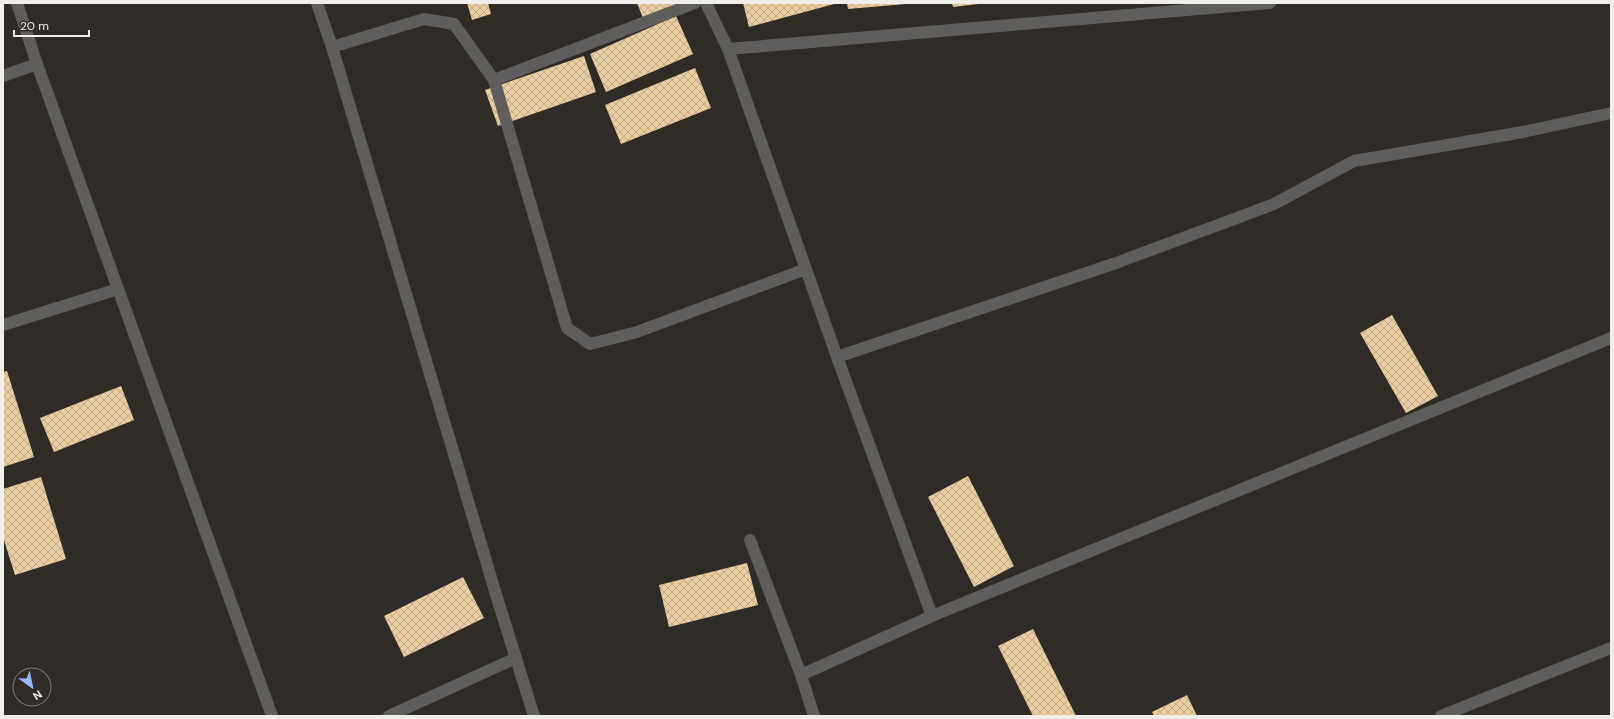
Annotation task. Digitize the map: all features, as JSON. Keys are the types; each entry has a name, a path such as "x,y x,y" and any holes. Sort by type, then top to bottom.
{"street":[{"path":"17,3 37,64 272,716"},
{"path":"317,3 332,47 534,716"},
{"path":"494,80 695,3"},
{"path":"706,3 728,48 837,357 932,616"},
{"path":"728,48 1270,3"},
{"path":"332,47 424,19 454,24 494,80 567,328 590,344 637,332 806,269"},
{"path":"3,76 37,64"},
{"path":"837,357 1116,263 1274,204 1354,161 1523,132 1611,113"},
{"path":"3,324 118,289"},
{"path":"801,675 932,616 1611,338"},
{"path":"750,540 801,675 814,716"},
{"path":"1441,716 1611,648"},
{"path":"389,716 516,658"}],"building":[{"path":"467,3 488,3 491,14 472,20"},
{"path":"637,3 680,3 643,18"},
{"path":"743,3 838,3 749,27"},
{"path":"847,3 906,3 906,4 848,9"},
{"path":"952,3 978,3 978,4 953,7"},
{"path":"676,16 693,54 606,92 590,54"},
{"path":"584,56 596,92 498,126 485,90"},
{"path":"695,68 711,108 621,144 605,105"},
{"path":"1392,315 1438,396 1406,413 1360,333"},
{"path":"7,371 34,457 3,467 3,372"},
{"path":"121,386 134,420 54,452 40,418"},
{"path":"968,476 1014,566 974,587 928,497"},
{"path":"41,477 66,559 15,575 3,537 3,489"},
{"path":"747,563 758,605 669,627 659,585"},
{"path":"463,577 484,618 404,657 384,616"},
{"path":"1033,629 1076,716 1033,716 998,646"},
{"path":"1187,695 1197,716 1154,716 1152,712"}]}
